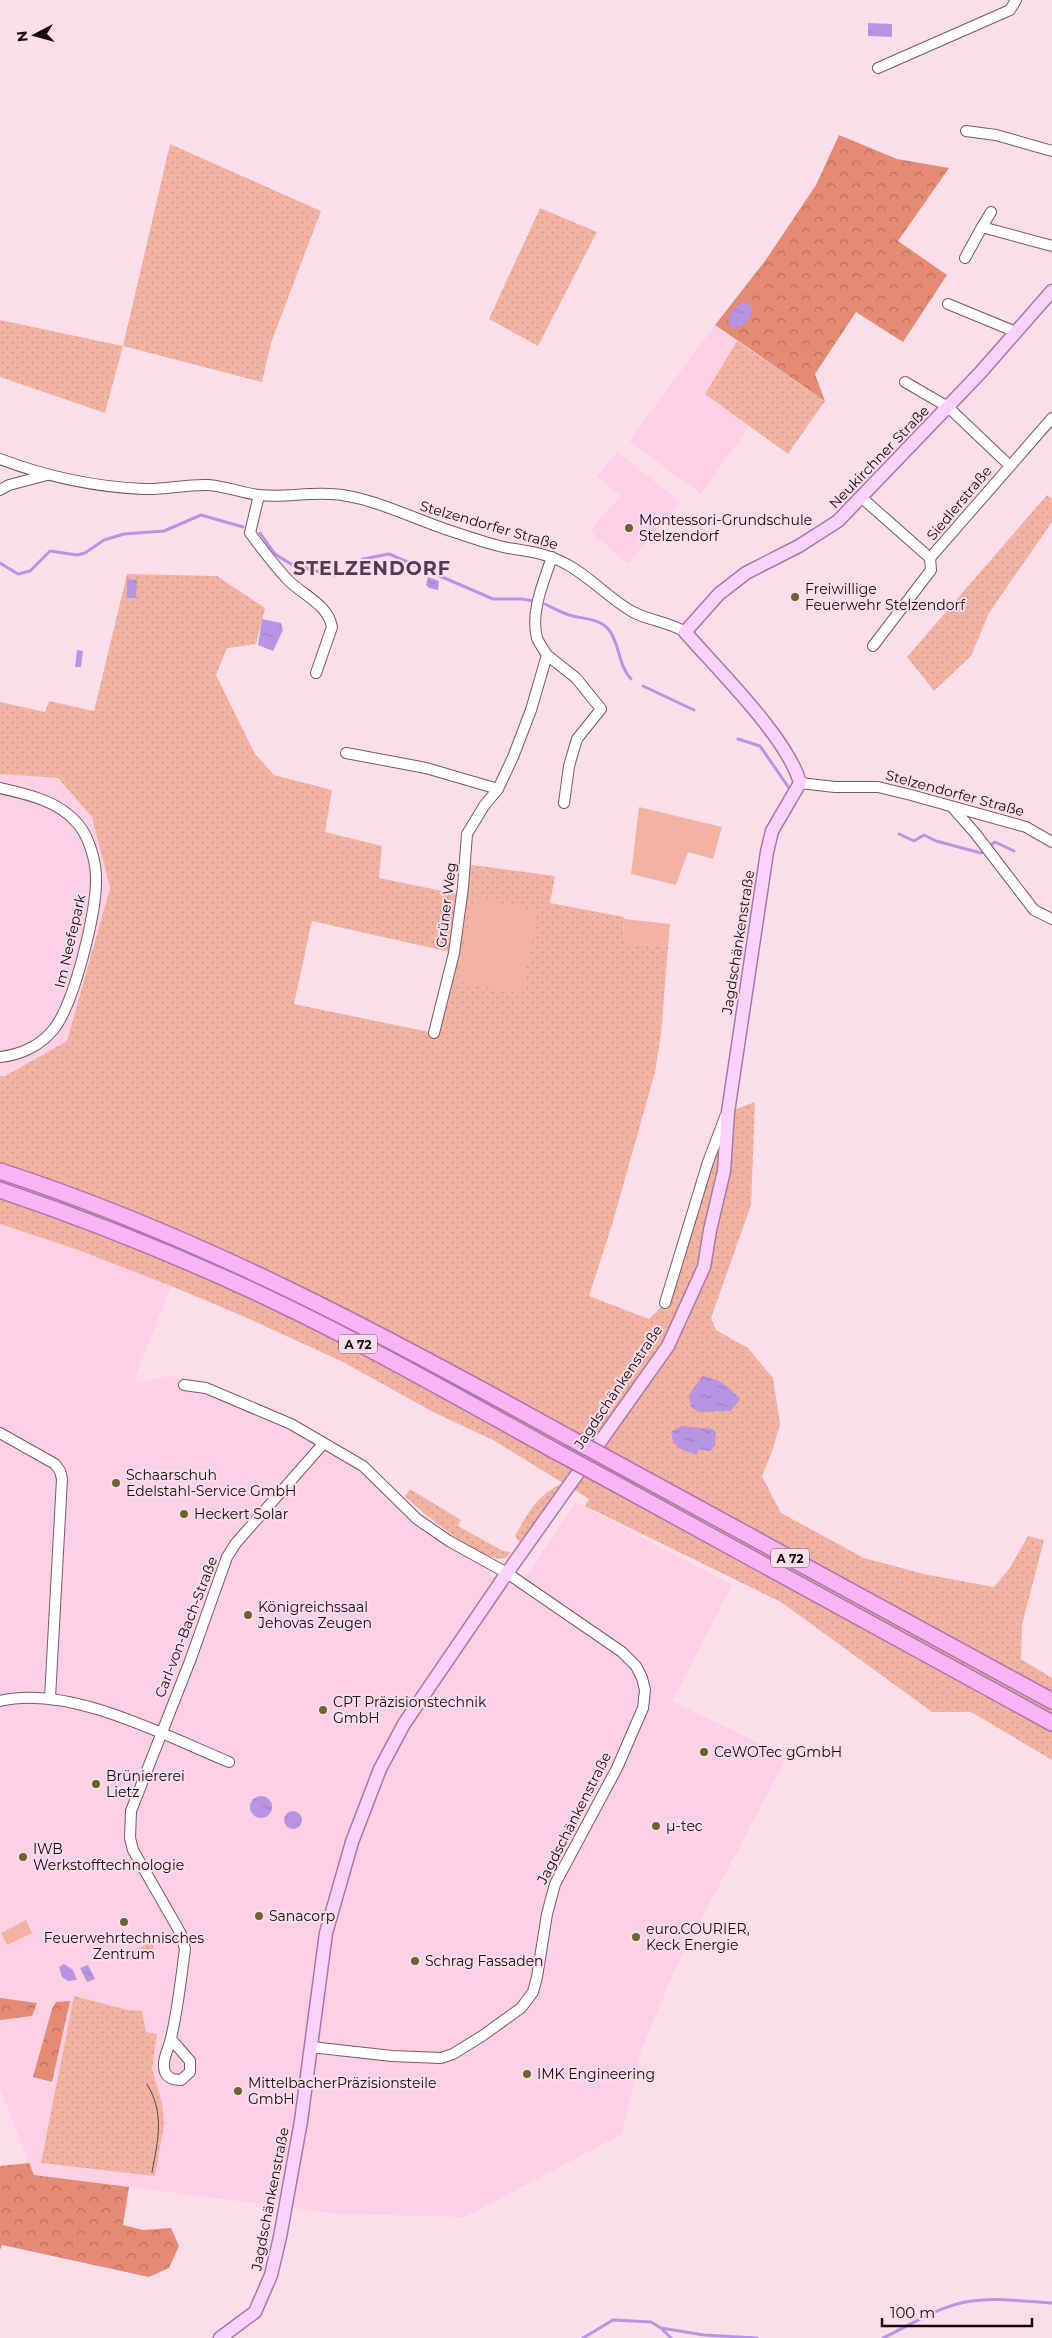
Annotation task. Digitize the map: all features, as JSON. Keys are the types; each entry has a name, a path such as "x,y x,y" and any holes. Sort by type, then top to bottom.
{"highway":[{"name":"A 72","path":"0,1171 52,1187 157,1228 266,1276 435,1363 1052,1701"},
{"name":"A 72","path":"0,1190 154,1247 254,1291 376,1354 1052,1723"}],"main road":[{"name":"Neukirchner Straße","path":"685,632 719,594 746,573 798,546 838,521 948,407 1052,291"},
{"name":"Stelzendorfer Straße","path":"685,632 770,729 796,770 800,783"},
{"name":"Jagdschänkenstraße","path":"220,2338 255,2312 271,2274 290,2185 326,1933 360,1817 380,1769 404,1724 507,1573 668,1346 704,1267 724,1171 728,1112 766,852 772,831 800,783"}],"street":[{"path":"878,68 1010,10 1016,0"},
{"path":"966,131 996,135 1052,151"},
{"path":"965,258 991,212"},
{"path":"982,227 1052,246"},
{"path":"948,304 1016,332"},
{"name":"Neukirchner Straße","path":"905,382 948,407"},
{"name":"Siedlerstraße","path":"948,407 1009,465"},
{"name":"Siedlerstraße","path":"930,558 1009,465 1052,418"},
{"name":"Stelzendorfer Straße","path":"0,459 48,475 116,487 145,489 207,485 259,495 289,497 330,494 357,498 456,533 507,548 521,548 552,557 587,577 614,600 633,612 673,625 685,632"},
{"path":"0,490 9,485 48,475"},
{"path":"259,495 250,533 289,581 324,609 331,618 332,627 316,673"},
{"path":"862,498 930,558 931,570 873,646"},
{"path":"552,557 542,588 536,620 538,638 548,655 576,678 601,709 577,738 569,766 564,803"},
{"name":"Grüner Weg","path":"434,1033 454,953 463,887 467,834 484,806 498,789 531,710 548,655"},
{"path":"346,753 426,768 498,789"},
{"name":"Stelzendorfer Straße","path":"800,783 835,787 878,787 1026,826 1052,842"},
{"name":"Im Neefepark","path":"0,788 27,794 48,802 66,813 79,825 92,856 96,875 96,893 77,979 62,1017 41,1042 19,1053 0,1057"},
{"path":"953,807 975,832 1034,910 1052,919"},
{"name":"Jagdschänkenstraße","path":"665,1302 708,1162 728,1112"},
{"name":"Jagdschänkenstraße","path":"184,1385 206,1388 290,1424 363,1466 425,1524 450,1541 507,1573 622,1652 636,1666 645,1690 643,1708 617,1768 555,1884 547,1914 537,1977 532,1992 522,2008 460,2050 441,2058 392,2056 311,2047"},
{"path":"0,1433 55,1464 60,1471 62,1479 50,1698"},
{"name":"Carl-von-Bach-Straße","path":"171,2039 186,1948 181,1934 133,1850 129,1825 133,1804 207,1616 227,1557 236,1543 323,1444"},
{"path":"0,1701 50,1698 88,1706 229,1762"}],"shaded area":[{"path":"170,144 321,211 271,343 262,382 123,346"},
{"path":"540,208 597,232 538,346 489,319"},
{"path":"0,320 123,346 105,413 0,377"},
{"path":"715,325 737,341 705,394 749,426 701,494 629,441"},
{"path":"737,341 825,401 788,454 705,394"},
{"path":"617,452 680,502 628,564 590,531 620,496 597,477"},
{"path":"1047,495 1052,499 1052,522 989,613 971,656 934,691 907,657"},
{"path":"127,574 217,576 265,608 256,644 227,648 216,675 255,754 274,775 332,790 325,832 382,846 379,878 462,895 465,864 555,876 550,903 624,917 623,942 668,947 661,1034 655,1072 612,1225 589,1296 649,1319 665,1303 728,1112 755,1102 751,1205 711,1318 716,1330 748,1348 773,1378 780,1424 773,1449 762,1476 781,1513 864,1558 924,1574 994,1587 1009,1569 1028,1536 1044,1540 1022,1625 1021,1659 1052,1678 1052,1760 971,1712 932,1712 781,1602 585,1506 589,1499 493,1440 433,1412 343,1362 245,1317 171,1286 78,1250 0,1224 0,1076 5,1076 67,1041 110,888 92,817 58,778 0,774 0,702 45,712 49,701 94,711","holes":["312,921 454,953 434,1033 294,1004"]},
{"path":"0,774 58,778 92,817 110,888 67,1041 5,1076 0,1076"},
{"path":"639,807 722,827 713,859 688,852 676,885 631,874"},
{"path":"474,897 538,911 521,994 457,981"},
{"path":"624,919 670,924 668,947 623,942"},
{"path":"0,1224 78,1250 171,1286 135,1378 136,1384 171,1375 303,1436 342,1457 360,1470 415,1523 446,1546 489,1570 492,1577 527,1574 576,1502 732,1585 672,1701 787,1757 675,1969 641,2051 622,2134 465,2217 341,2214 34,2175 0,2088"},
{"path":"561,1484 521,1544 515,1536 528,1513 539,1499"},
{"path":"410,1489 461,1520 458,1526 503,1551 511,1552 506,1558 496,1558 483,1554 469,1546 453,1536 405,1496"},
{"path":"26,1920 32,1933 7,1945 1,1933"},
{"path":"153,1941 153,1952 126,1959 123,1956"},
{"path":"74,1996 128,2010 142,2011 146,2032 157,2034 152,2069 162,2103 164,2125 155,2176 41,2163"}],"green space":[{"path":"839,135 897,159 949,168 898,241 947,275 903,342 856,312 815,374 825,401 715,325 765,261 816,185"},
{"path":"0,1998 37,2003 32,2016 0,2020"},
{"path":"70,2001 52,2082 33,2077 52,2009 56,2002"},
{"path":"29,2163 34,2175 129,2187 123,2225 143,2230 171,2228 179,2246 169,2268 149,2277 2,2245 0,2250 0,2166"}],"water":[{"path":"868,23 892,24 892,37 868,36"},
{"path":"745,302 752,307 750,318 740,328 731,328 728,319 737,306"},
{"path":"428,577 439,581 438,590 429,588 426,585"},
{"path":"127,579 137,580 136,598 127,598"},
{"path":"262,619 281,623 283,630 273,651 258,645"},
{"path":"77,650 83,651 81,667 75,667"},
{"path":"702,1376 723,1384 740,1399 731,1411 698,1412 691,1407 689,1395"},
{"path":"682,1426 713,1429 716,1432 715,1445 710,1451 699,1450 697,1455 683,1450 676,1445 672,1436 672,1431"},
{"path":"261,1796 269,1799 272,1807 269,1815 261,1818 253,1815 250,1807 253,1799"},
{"path":"293,1811 299,1814 302,1820 299,1826 293,1829 287,1826 284,1820 287,1814"},
{"path":"64,1964 73,1970 77,1980 68,1981 62,1977 59,1967"},
{"path":"88,1965 95,1979 87,1982 80,1968"}],"waterway":[{"path":"0,563 18,574 30,571 50,551 77,555 85,553 104,540 124,534 164,531 201,515 243,527"},
{"path":"260,533 275,554 291,564 335,576 342,574 363,559 389,554 493,599 533,601"},
{"path":"545,604 566,614 596,621 605,626 613,636 624,667 631,679"},
{"path":"643,686 694,710"},
{"path":"738,739 760,746 789,788"},
{"path":"899,834 914,841 924,835 936,841 981,853 995,842 1014,851"},
{"path":"883,2338 926,2316 960,2303 992,2299 1052,2303"},
{"path":"583,2338 613,2320 651,2322 661,2328 704,2335 757,2338"},
{"path":"663,2330 671,2338"}],"tram line":[{"path":"147,2084 153,2095 158,2117 158,2138 152,2172"}],"place":[{"name":"Montessori-Grundschule Stelzendorf","path":"629,528"},
{"name":"Freiwillige Feuerwehr Stelzendorf","path":"795,597"},
{"name":"Schaarschuh Edelstahl-Service GmbH","path":"116,1483"},
{"name":"Heckert Solar","path":"184,1514"},
{"name":"Königreichssaal Jehovas Zeugen","path":"248,1615"},
{"name":"CPT Präzisionstechnik GmbH","path":"323,1710"},
{"name":"CeWOTec gGmbH","path":"704,1752"},
{"name":"Brüniererei Lietz","path":"96,1784"},
{"name":"µ-tec","path":"656,1826"},
{"name":"IWB Werkstofftechnologie","path":"23,1857"},
{"name":"Sanacorp","path":"259,1916"},
{"name":"Feuerwehrtechnisches Zentrum","path":"124,1922"},
{"name":"euro.COURIER, Keck Energie","path":"636,1937"},
{"name":"Schrag Fassaden","path":"415,1961"},
{"name":"IMK Engineering","path":"527,2074"},
{"name":"MittelbacherPräzisionsteile GmbH","path":"238,2091"}],"district":[{"name":"STELZENDORF","path":"372,568"}]}
